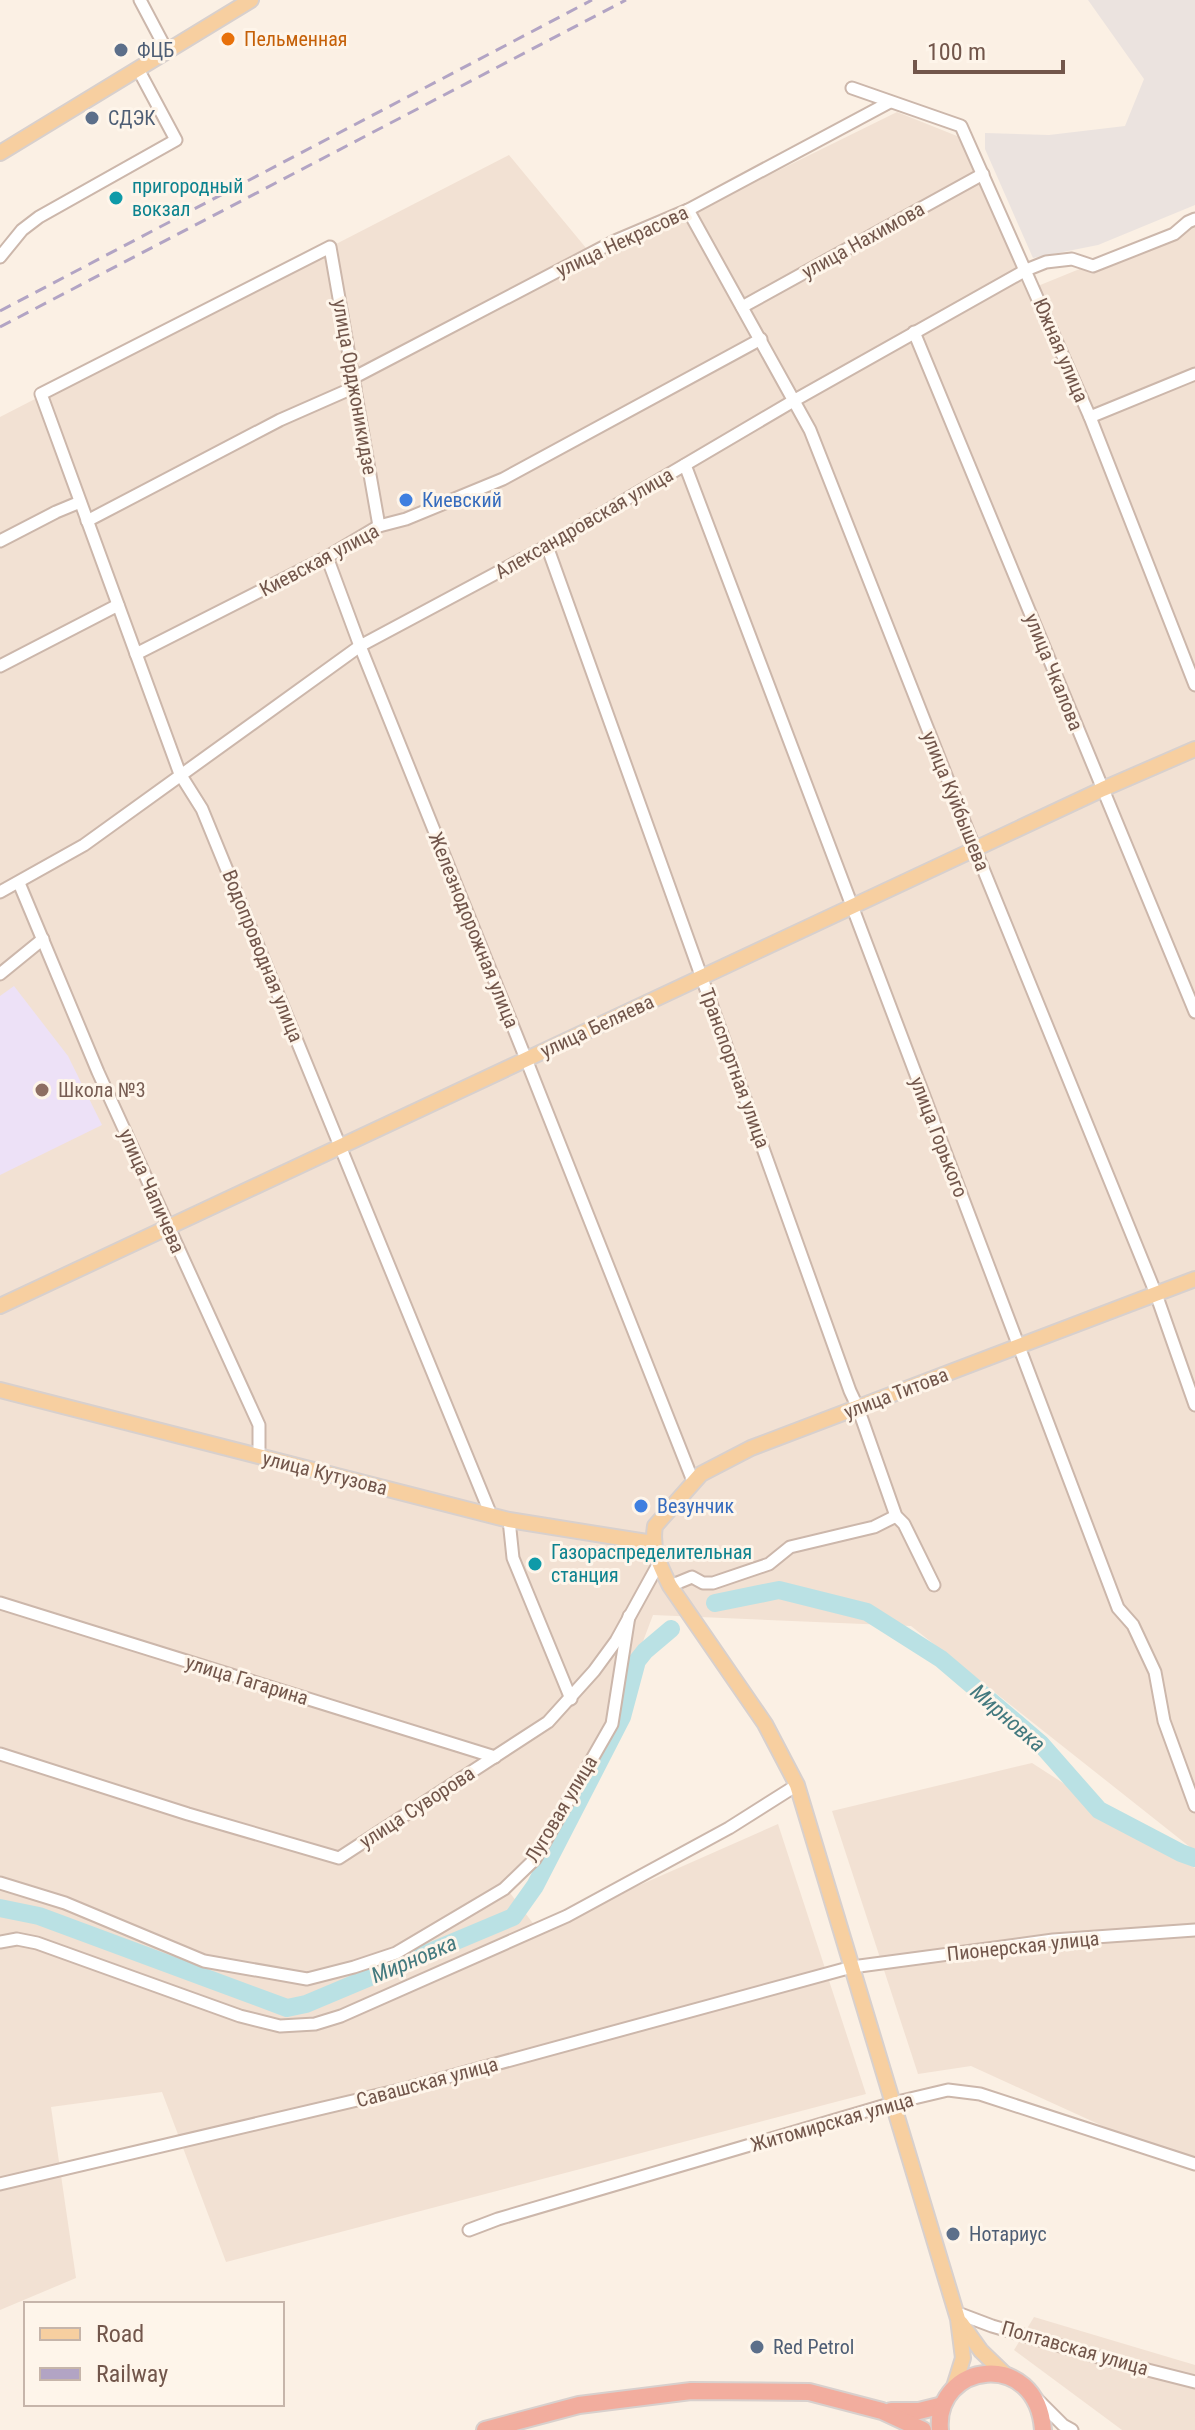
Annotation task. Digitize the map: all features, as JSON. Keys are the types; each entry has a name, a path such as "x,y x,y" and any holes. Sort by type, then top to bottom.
{"highway":[{"path":"940,2430 943,2405 953,2390 964,2381 992,2373 1023,2384 1035,2397 1043,2430"},
{"path":"485,2430 579,2405 691,2391 809,2392 882,2411 923,2430"},
{"path":"882,2411 919,2411 943,2405"}],"main road":[{"path":"0,153 251,0"},
{"name":"улица Беляева","path":"0,1306 1103,789 1195,749"},
{"name":"улица Титова","path":"653,1543 655,1526 693,1481 751,1448 1195,1279"},
{"name":"улица Кутузова","path":"0,1390 509,1520 653,1543"},
{"path":"653,1543 670,1586 765,1724 797,1785 957,2316 963,2358 953,2390"},
{"path":"957,2316 981,2351 1007,2376"}],"street":[{"path":"140,0 167,51"},
{"path":"0,257 22,230 39,217 176,140 138,69"},
{"name":"Южная улица","path":"852,88 961,126 1090,417 1195,685"},
{"name":"улица Некрасова","path":"87,521 615,241 688,210 890,102"},
{"name":"улица Нахимова","path":"742,307 983,174"},
{"name":"улица Куйбышева","path":"688,210 810,430 975,849 1156,1294 1195,1405"},
{"name":"Александровская улица","path":"0,892 84,845 360,646 547,546 914,332 1026,270 1046,262 1072,259 1093,266 1174,234 1195,219"},
{"name":"улица Орджоникидзе","path":"41,394 330,247 379,526"},
{"name":"улица Чкалова","path":"914,332 1195,1012"},
{"name":"Киевская улица","path":"136,654 327,557 379,526 406,519 503,479 761,339"},
{"path":"1090,417 1195,374"},
{"name":"Водопроводная улица","path":"41,394 180,774 202,809 491,1515"},
{"name":"улица Горького","path":"685,465 1118,1608 1133,1625 1155,1672 1164,1721 1195,1806"},
{"path":"0,541 80,502"},
{"name":"Транспортная улица","path":"547,546 896,1516 904,1524 934,1585"},
{"name":"Железнодорожная улица","path":"327,557 693,1481"},
{"path":"0,666 118,605"},
{"name":"улица Чапичева","path":"19,883 98,1072 259,1425 259,1456"},
{"path":"0,974 43,939"},
{"path":"670,1586 692,1577 703,1583 713,1583 769,1564 790,1547 874,1527 896,1516"},
{"path":"509,1520 513,1558 571,1699"},
{"name":"улица Суворова","path":"0,1754 339,1858 548,1722 571,1699 616,1641 659,1563"},
{"name":"улица Гагарина","path":"0,1603 495,1757"},
{"name":"Луговая улица","path":"0,1883 65,1903 204,1961 307,1979 396,1953 504,1889 535,1859 612,1724 629,1616"},
{"path":"0,1942 17,1939 37,1943 266,2023 280,2026 315,2024 341,2016 567,1916 729,1828 797,1785"},
{"name":"Пионерская улица","path":"852,1967 1053,1940 1195,1930"},
{"name":"Савашская улица","path":"0,2184 404,2089 852,1967"},
{"name":"Житомирская улица","path":"469,2230 893,2103 948,2090 980,2094 1195,2164"},
{"name":"Полтавская улица","path":"957,2316 1195,2382"},
{"path":"1035,2397 1072,2430"}],"shaded area":[{"path":"1088,0 1195,0 1195,205 1098,245 1033,258 985,149 985,133 1049,135 1125,126 1144,79"},
{"path":"897,112 962,138 1028,290 1195,222 1195,1851 911,1626 653,1615 610,1728 533,1855 504,1885 538,1930 778,1824 866,2094 226,2262 162,2092 51,2107 76,2278 0,2310 0,417 509,155 596,260"},
{"name":"Школа №3","path":"14,986 68,1056 102,1125 0,1175 0,996"},
{"path":"1032,1763 1195,1868 1195,2168 971,2066 918,2074 832,1811"},
{"path":"1034,2317 1195,2365 1195,2430 1122,2430 1014,2350"}],"waterway":[{"name":"Мирновка","path":"715,1603 779,1590 867,1612 941,1659 1040,1743 1099,1810 1195,1858"},
{"name":"Мирновка","path":"0,1908 39,1916 287,2008 306,2004 513,1917 535,1886 622,1717 637,1661 671,1629"}],"railway":[{"path":"0,311 592,0"},
{"path":"0,327 626,0"}],"place":[{"name":"Пельменная","path":"228,39"},
{"name":"ФЦБ","path":"121,50"},
{"name":"СДЭК","path":"92,118"},
{"name":"пригородный вокзал","path":"116,198"},
{"name":"Киевский","path":"406,500"},
{"name":"Школа №3","path":"42,1090"},
{"name":"Везунчик","path":"641,1506"},
{"name":"Газораспределительная станция","path":"535,1564"},
{"name":"Нотариус","path":"953,2234"},
{"name":"Red Petrol","path":"757,2347"}]}
